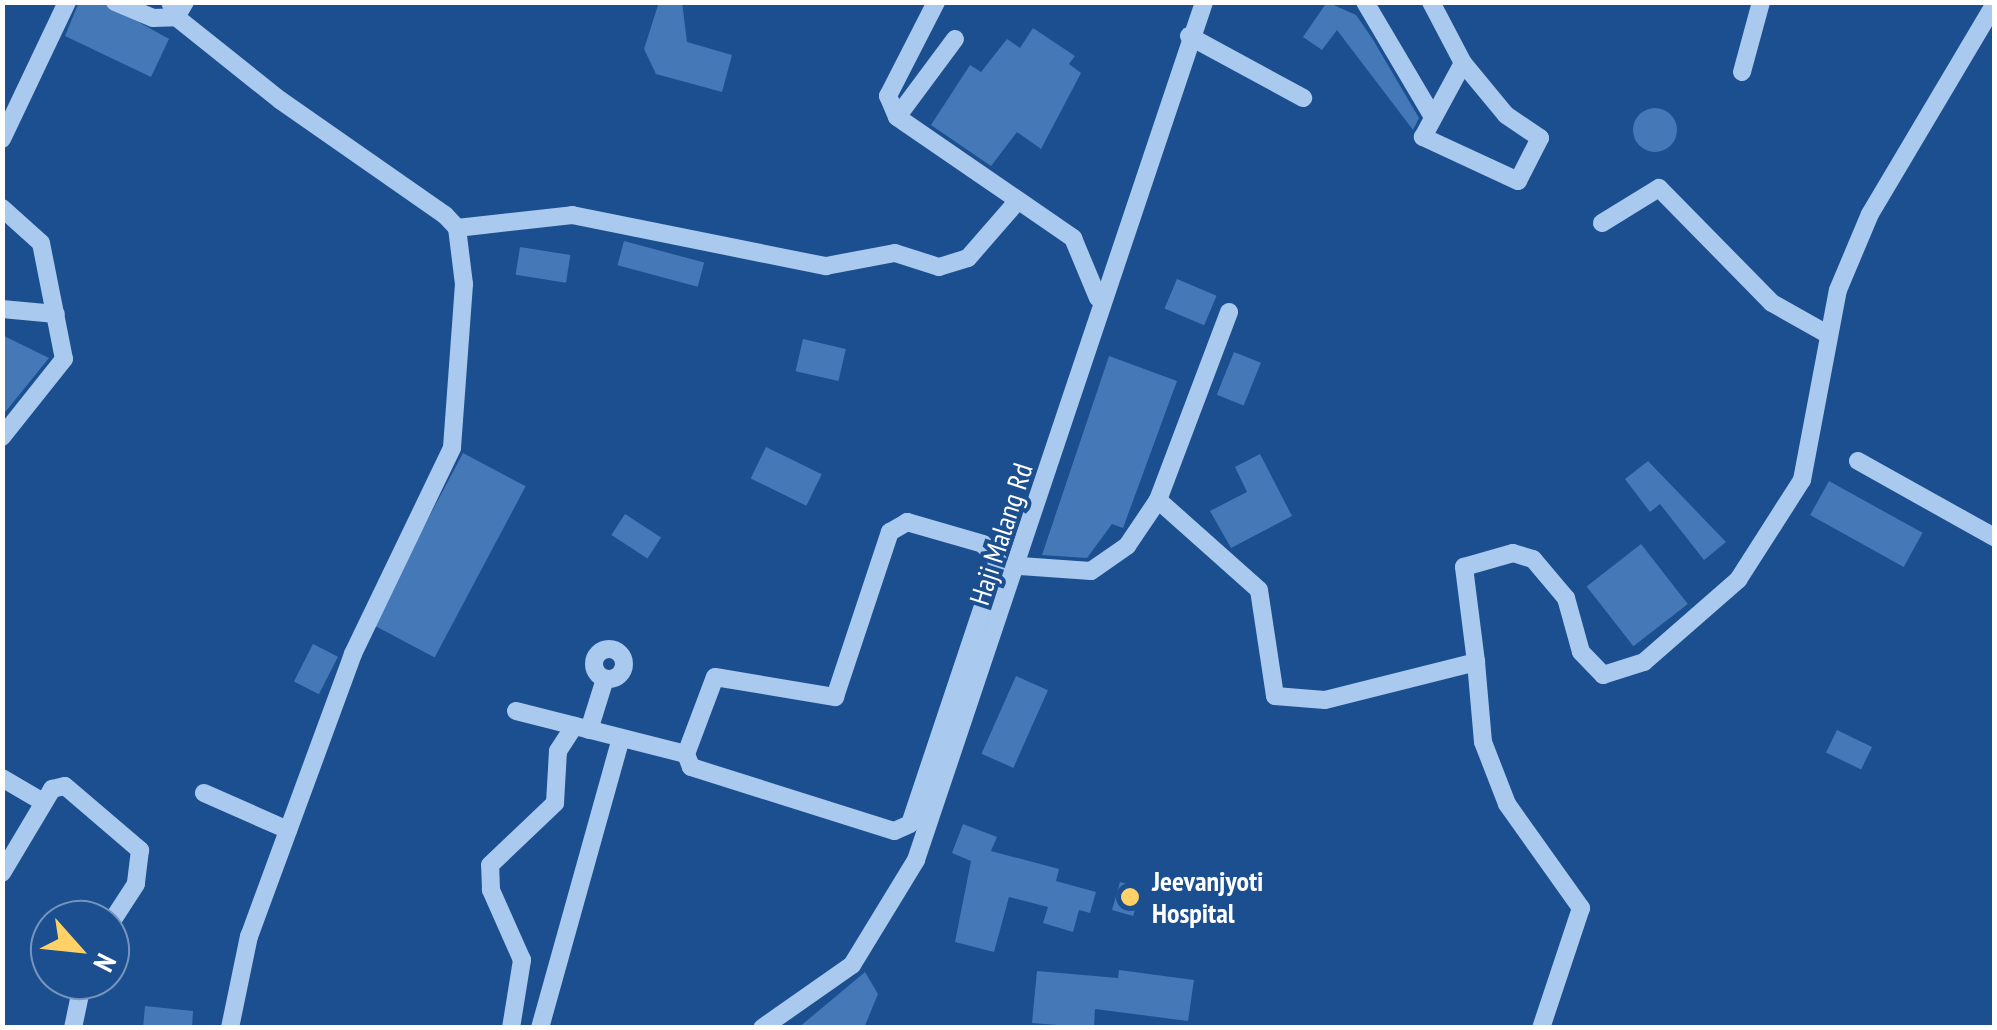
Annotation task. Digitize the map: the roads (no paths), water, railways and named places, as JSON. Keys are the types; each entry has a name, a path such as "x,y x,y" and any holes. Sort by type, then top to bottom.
{"street":[{"path":"2,139 66,2"},
{"path":"115,2 146,18 177,7 457,228 464,284 452,448 380,589 249,936 230,1028"},
{"path":"936,2 888,96 896,117 1014,205 1073,238 1098,298"},
{"name":"Haji Malang Rd","path":"762,1028 852,965 916,860 1020,566 1098,298 1204,2"},
{"path":"1365,2 1433,117"},
{"path":"1431,2 1463,63 1506,115 1540,138 1522,177 1511,181 1427,140 1433,117 1463,63"},
{"path":"1742,72 1761,2"},
{"path":"1542,1028 1581,908 1507,804 1482,742 1464,567 1513,553 1533,559 1566,598 1580,652 1603,675 1644,662 1738,580 1802,480 1827,334 1870,214 1994,5"},
{"path":"1189,36 1302,98"},
{"path":"896,117 955,38"},
{"path":"1602,224 1658,188 1772,303 1827,334"},
{"path":"457,228 572,215 826,266 895,252 939,267 968,258 1014,205"},
{"path":"2,208 36,233 56,314 60,370 2,437"},
{"path":"2,309 56,314"},
{"path":"1020,566 1091,571 1127,546 1158,500 1229,312"},
{"path":"1858,461 1994,536"},
{"path":"1158,500 1260,590 1275,696 1326,700 1476,662"},
{"path":"516,711 686,754 697,771 906,828 996,551 894,524 835,697 715,677 686,754"},
{"path":"511,1028 522,960 490,890 490,865 556,803 558,751 582,728 605,679"},
{"path":"540,1028 621,738"},
{"path":"2,778 43,802"},
{"path":"2,872 43,802 65,786 140,850 136,884 126,900"},
{"path":"204,793 288,830"},
{"path":"73,1028 79,1000"}],"place":[{"name":"Jeevanjyoti Hospital","path":"1130,897"}]}
